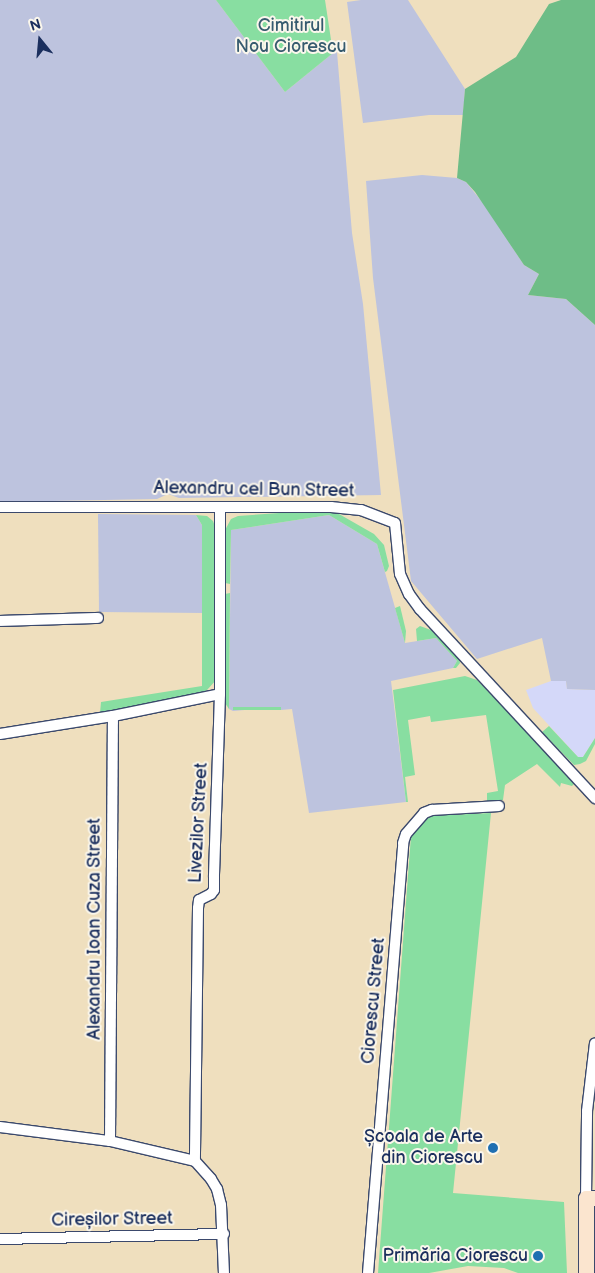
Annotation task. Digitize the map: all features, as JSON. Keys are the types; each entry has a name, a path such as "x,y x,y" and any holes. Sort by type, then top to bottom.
{"street":[{"name":"Alexandru cel Bun Street","path":"0,507 331,507 361,510 395,523 400,574 409,594 595,798"},
{"name":"Livezilor Street","path":"195,1161 198,908 199,900 211,894 214,890 220,694 220,507"},
{"path":"0,621 98,618"},
{"path":"0,734 113,716 220,694"},
{"name":"Alexandru Ioan Cuza Street","path":"110,1141 113,716"},
{"name":"Ciorescu Street","path":"368,1273 406,834 424,813 432,810 499,806"},
{"path":"586,1273 590,1198 587,1111 595,1043"},
{"path":"0,1127 110,1141 195,1161 217,1189 222,1204 224,1273"},
{"name":"Cireșilor Street","path":"0,1239 224,1234"}],"shaded area":[{"path":"0,0 216,0 285,92 333,53 337,52 352,233 363,304 381,495 179,498 168,494 157,499 0,502"},
{"path":"361,0 408,0 465,89 463,115 429,115 363,123 347,2"},
{"path":"422,175 457,178 466,182 483,203 524,265 539,274 528,295 566,299 595,325 595,690 567,689 566,681 551,681 542,638 477,659 411,581 373,278 366,181"},
{"path":"98,514 196,515 202,525 203,613 99,612"},
{"path":"329,515 377,544 405,643 436,638 457,661 453,668 391,681 406,802 309,813 292,709 281,710 281,707 233,711 229,709 231,530"},
{"path":"551,681 566,681 567,689 595,690 595,738 583,757 578,757 533,708 526,690"}],"green space":[{"name":"Cimitirul Nou Ciorescu","path":"216,0 325,0 333,53 285,92"},
{"path":"561,0 595,0 595,325 566,299 528,295 539,274 524,265 475,192 466,182 457,178 465,89 516,57 549,4"},
{"path":"322,510 339,514 374,534 384,545 389,566 387,571 385,572 377,544 329,515 231,530 230,584 225,583 224,532 231,519 238,516"},
{"path":"196,515 207,516 213,521 216,529 217,679 207,690 198,696 100,713 101,702 202,686 202,525"},
{"path":"230,593 229,709 225,703 225,594"},
{"path":"400,606 406,631 405,643 395,608"},
{"path":"420,626 431,630 459,658 460,663 456,668 453,668 457,661 436,638 417,641 416,629"},
{"path":"465,676 477,680 576,782 572,786 561,783 560,787 537,764 505,785 503,800 487,801 487,793 498,791 486,715 431,722 430,716 408,720 415,775 405,777 408,802 406,802 393,690"},
{"path":"233,707 281,707 281,710 233,710"},
{"path":"549,726 578,757 583,757 595,738 595,744 586,761 574,765 542,732"},
{"path":"491,813 453,1193 564,1202 567,1273 518,1273 504,1268 468,1266 429,1273 378,1273 411,836 425,816"}],"place":[{"name":"Școala de Arte din Ciorescu","path":"493,1148"},
{"name":"Primăria Ciorescu","path":"538,1256"}]}
